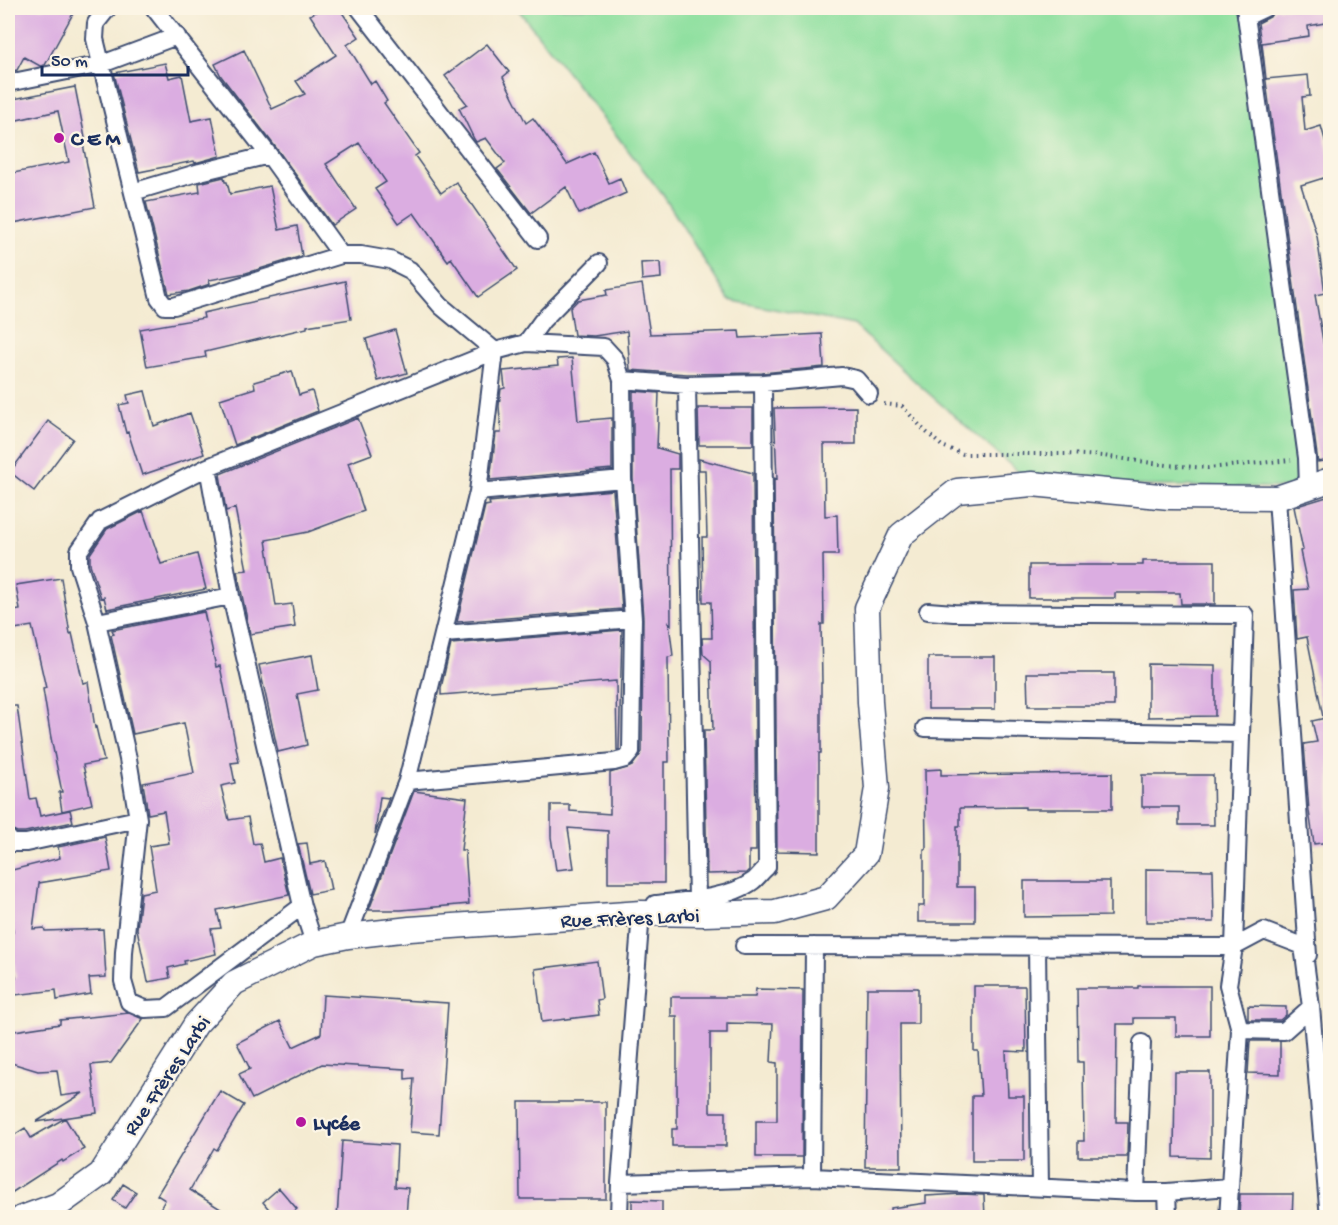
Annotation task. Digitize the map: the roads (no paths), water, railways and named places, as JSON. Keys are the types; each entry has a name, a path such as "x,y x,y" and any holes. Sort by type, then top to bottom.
{"main road":[{"name":"Rue Frères Larbi","path":"22,1218 58,1205 101,1174 196,1024 234,983 314,943 348,936 410,929 607,916 700,907 775,912 826,898 866,854 877,788 870,702 867,608 901,535 957,491 1032,484 1170,497 1277,498 1319,484"}],"street":[{"path":"108,8 96,23 94,39 102,63 159,298 165,306 174,306 340,255 361,255 390,260 410,270 441,306 495,351"},
{"path":"154,8 269,154 340,255"},
{"path":"360,8 538,239"},
{"path":"1264,8 1245,12 1306,458 1319,484"},
{"path":"8,83 102,63 177,36"},
{"path":"133,192 269,154"},
{"path":"526,343 542,321 599,263"},
{"path":"302,906 166,1008 145,1009 129,1002 123,981 124,952 138,819 128,759 97,622 79,566 79,551 88,535 100,521 208,467 495,351 526,343 604,347 615,359 621,380 622,479 633,619 631,752 626,759 614,762 407,781"},
{"path":"348,936 407,781 444,634 478,492 495,351"},
{"path":"621,380 687,385 763,383 842,376 856,379 868,394"},
{"path":"607,916 637,906 700,907 753,881 767,867 763,383"},
{"path":"687,385 700,907"},
{"path":"208,467 231,596 302,906 314,943"},
{"path":"478,492 622,479"},
{"path":"1277,498 1311,1007 1329,1218"},
{"path":"97,622 231,596"},
{"path":"928,611 1245,615 1234,947 1228,985 1240,1030 1228,1218"},
{"path":"444,634 633,619"},
{"path":"925,728 1241,734"},
{"path":"8,838 12,843 26,843 138,819"},
{"path":"619,1218 641,913"},
{"path":"744,946 1234,947 1264,931 1303,946 1311,1007"},
{"path":"812,1176 814,946"},
{"path":"1037,947 1040,1188"},
{"path":"1240,1030 1284,1031 1311,1007"},
{"path":"1136,1191 1142,1043"},
{"path":"620,1183 812,1176 1167,1192 1229,1187"},
{"path":"1167,1192 1168,1218"}],"place":[{"name":"C E M","path":"59,138"},
{"name":"Lycée","path":"301,1122"}]}
